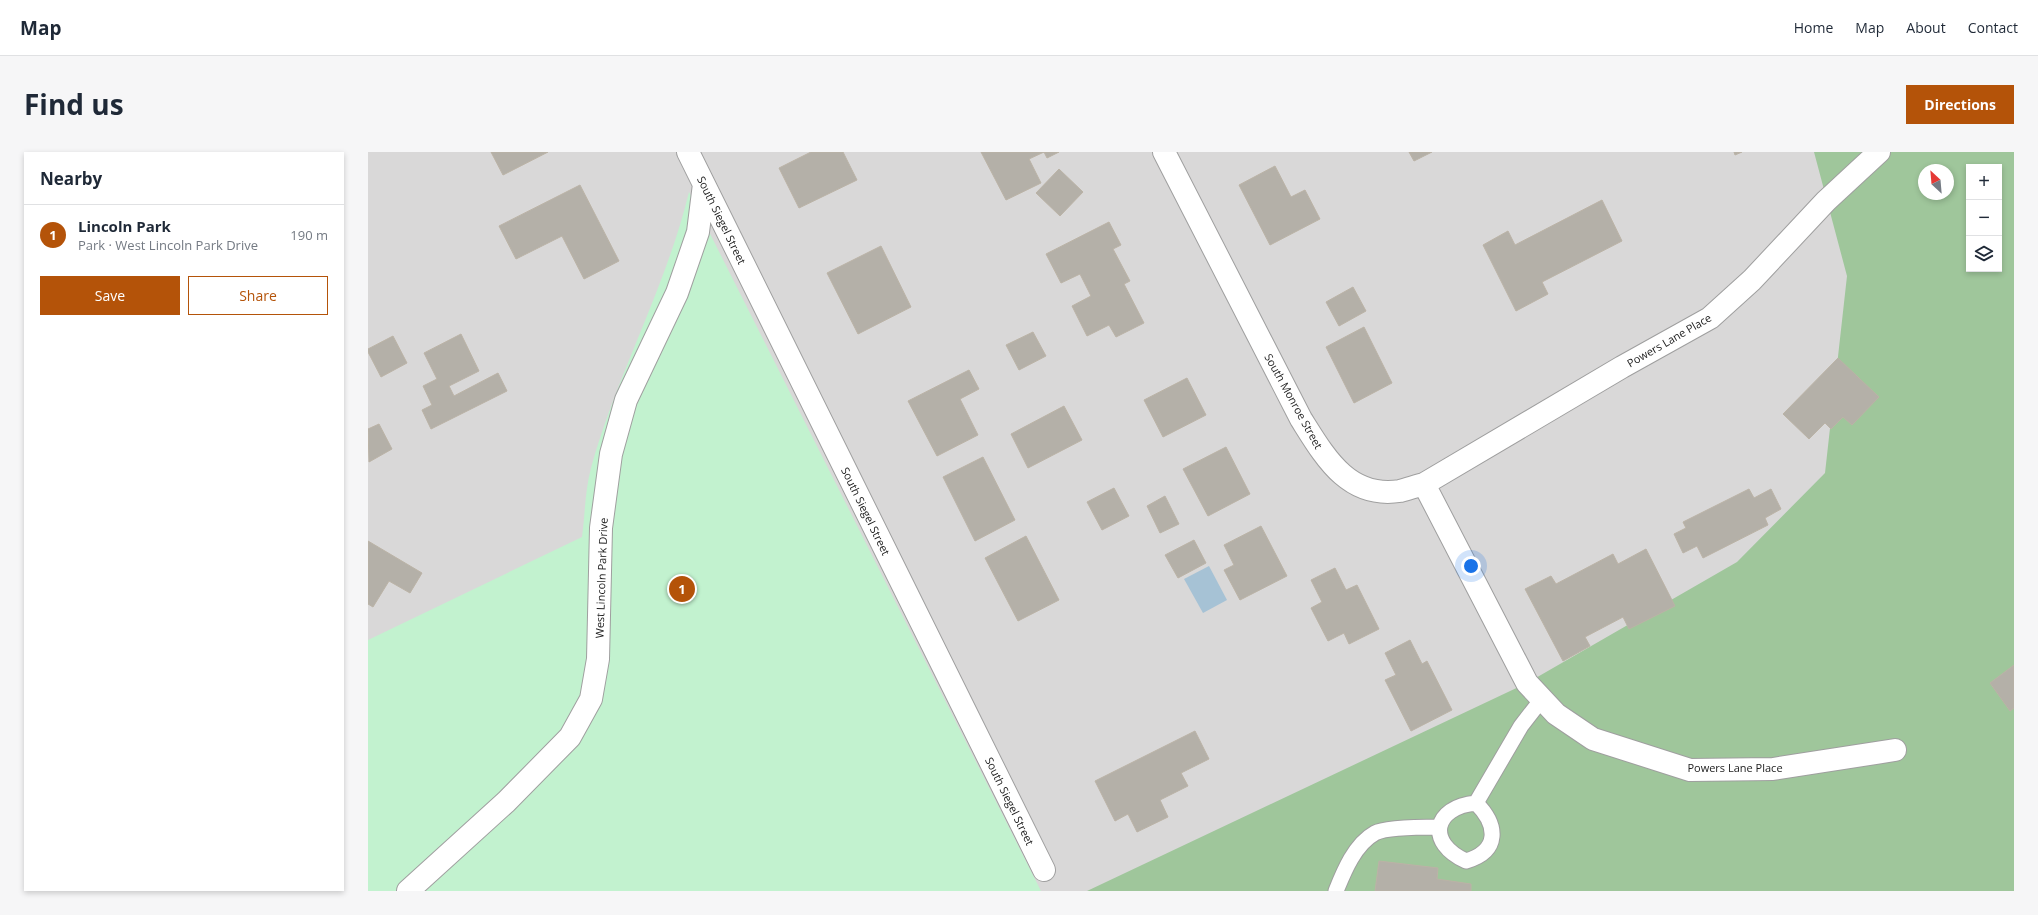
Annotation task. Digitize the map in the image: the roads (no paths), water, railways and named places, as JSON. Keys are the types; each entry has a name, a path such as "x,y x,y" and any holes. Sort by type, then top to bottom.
{"street":[{"name":"South Siegel Street","path":"688,152 1044,870"},
{"name":"Powers Lane Place","path":"1879,152 1826,201 1752,280 1710,318 1622,367 1424,484 1527,683 1556,714 1593,739 1690,770 1773,769 1895,750"},
{"name":"South Monroe Street","path":"1173,155 1301,419 1327,459 1353,484 1376,491 1400,491 1424,484"},
{"name":"West Lincoln Park Drive","path":"408,891 506,802 570,736 591,699 598,659 601,528 611,454 626,400 677,293 687,266 698,232 704,184"}],"lane":[{"path":"1476,803 1521,726 1542,699"},
{"path":"1476,803 1486,813 1492,825 1492,839 1487,849 1476,858 1466,861 1456,857 1446,848 1440,839 1439,827 1446,814 1463,804 1476,803"},
{"path":"1336,891 1345,869 1364,842 1376,832 1412,827 1439,827"}],"water":[{"path":"1209,566 1227,600 1203,613 1184,579"}],"place":[{"name":"Lincoln Park","path":"682,589"}]}
